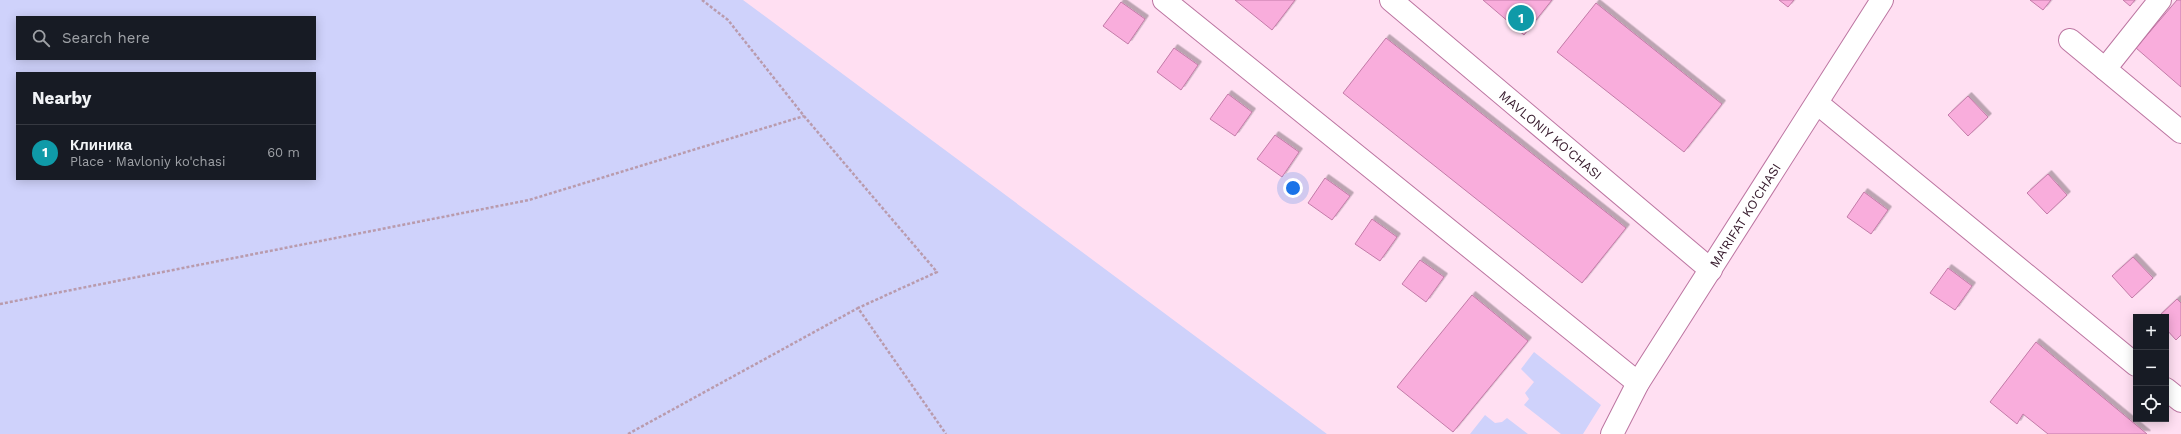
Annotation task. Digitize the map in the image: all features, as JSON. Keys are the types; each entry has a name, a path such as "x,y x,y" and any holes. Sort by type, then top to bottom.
{"street":[{"path":"1164,0 1638,383"},
{"name":"MAVLONIY KO'CHASI","path":"1391,0 1711,270"},
{"name":"MA'RIFAT KO'CHASI","path":"1612,434 1638,383 1882,0"},
{"path":"2105,69 2160,0"},
{"path":"2070,40 2181,132"},
{"path":"1817,103 2133,363"},
{"path":"2169,391 2181,401"}],"path":[{"path":"628,434 858,308 937,272 804,116 728,20 702,0"},
{"path":"0,304 529,200 804,116"},
{"path":"858,308 946,434"}],"shaded area":[{"path":"0,0 743,0 1327,434 0,434"},
{"path":"1534,352 1601,405 1583,434 1561,434 1524,405 1529,399 1525,393 1534,382 1521,369"},
{"path":"1485,415 1495,423 1502,422 1507,418 1528,434 1470,434"}],"building":[{"path":"1235,0 1295,0 1272,30"},
{"path":"1483,0 1552,0 1524,35"},
{"path":"1779,0 1794,0 1788,7"},
{"path":"2030,0 2051,0 2043,10"},
{"path":"2123,0 2135,0 2130,6"},
{"path":"2177,0 2181,0 2181,87 2136,48"},
{"path":"1121,2 1145,19 1128,44 1103,26"},
{"path":"1596,3 1722,104 1684,152 1557,52"},
{"path":"1386,38 1626,228 1582,283 1343,93"},
{"path":"1174,48 1198,65 1181,90 1157,72"},
{"path":"1228,94 1252,112 1235,136 1210,119"},
{"path":"1968,96 1988,117 1968,136 1948,115"},
{"path":"1275,135 1299,152 1282,177 1257,159"},
{"path":"2048,174 2067,195 2047,214 2027,193"},
{"path":"1325,178 1350,196 1332,220 1308,203"},
{"path":"1864,192 1888,210 1871,234 1847,217"},
{"path":"1372,219 1397,237 1380,261 1355,244"},
{"path":"2133,257 2153,278 2132,298 2112,276"},
{"path":"1420,260 1444,277 1426,302 1402,284"},
{"path":"1948,268 1972,286 1955,310 1930,293"},
{"path":"1472,295 1528,341 1453,432 1397,387"},
{"path":"2177,299 2181,303 2181,335 2176,340 2169,332 2169,314 2161,314"},
{"path":"2036,342 2147,434 2048,434 2023,414 2017,424 1990,402"}],"place":[{"name":"Клиника","path":"1521,18"}]}
